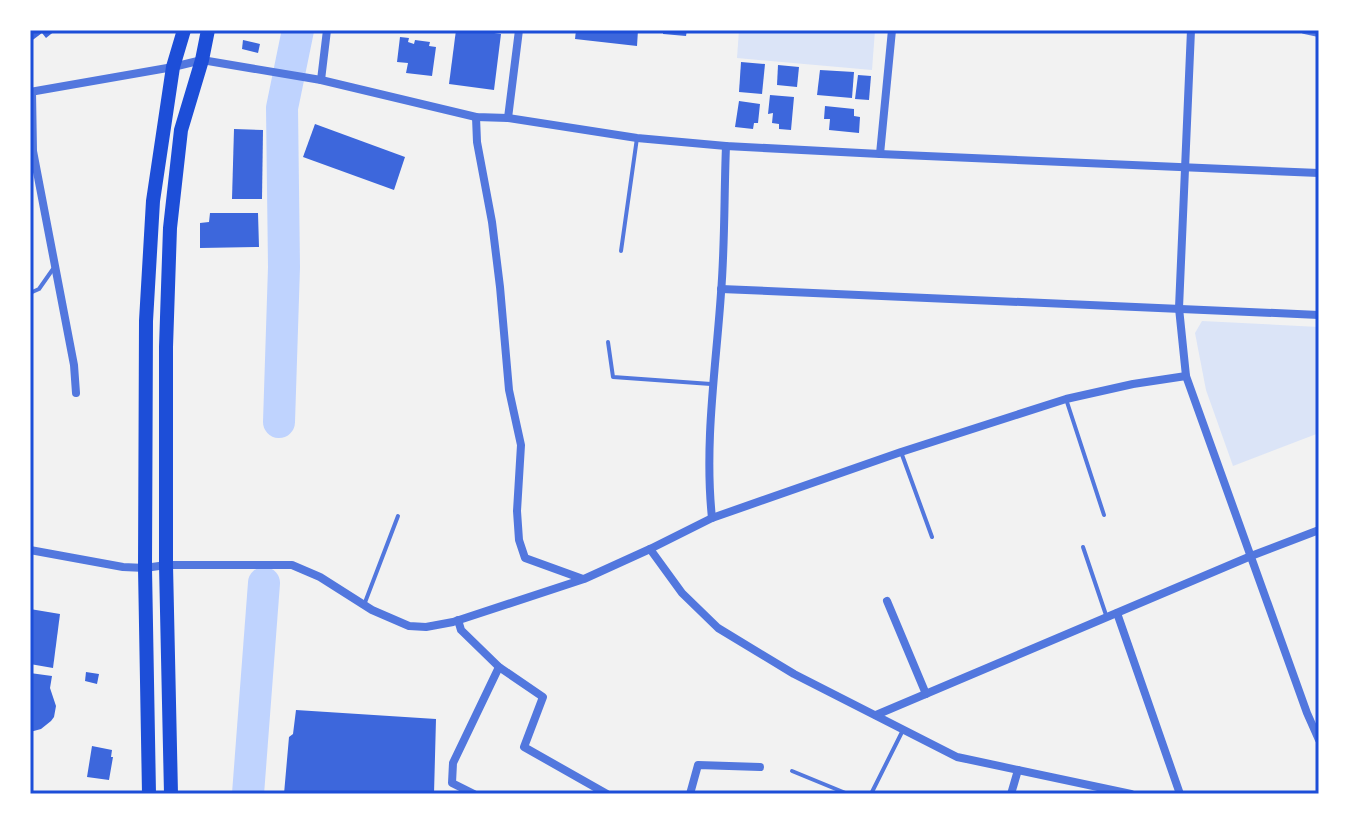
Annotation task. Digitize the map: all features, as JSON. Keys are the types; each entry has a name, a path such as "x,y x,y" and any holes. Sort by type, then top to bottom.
{"highway":[{"path":"149,794 145,568 147,306 153,201 173,67 184,30"},
{"path":"171,794 166,565 166,347 170,228 181,130 208,30"}],"street":[{"path":"321,80 327,30"},
{"path":"508,118 519,30"},
{"path":"880,154 892,30"},
{"path":"1191,30 1179,308 1186,376 1319,740"},
{"path":"1305,30 1319,33"},
{"path":"76,393 74,365 31,152 31,92 202,60 321,80 476,117 508,118 637,138 880,154 1319,173"},
{"path":"476,117 477,142 499,274 509,390 521,445 517,511 519,540 525,558 584,579"},
{"path":"712,518 708,484 721,289 726,146"},
{"path":"721,289 1319,315"},
{"path":"30,550 123,567 292,565 320,577 372,610 409,626 426,627 458,620 584,579 712,518 901,452 1066,399 1186,376"},
{"path":"876,715 1319,530"},
{"path":"650,549 682,593 718,628 794,674 957,757 1131,794"},
{"path":"887,601 926,694"},
{"path":"1117,613 1180,794"},
{"path":"458,620 461,630 499,667 543,697 524,747 607,794"},
{"path":"474,794 452,783 453,763 499,667"},
{"path":"690,794 698,765 760,767"},
{"path":"1011,794 1018,770"}],"lane":[{"path":"621,251 637,138"},
{"path":"30,293 39,289 55,267"},
{"path":"608,342 613,377 713,384"},
{"path":"1066,399 1104,515"},
{"path":"901,452 932,537"},
{"path":"364,605 398,516"},
{"path":"1083,547 1107,617"},
{"path":"871,794 904,729"},
{"path":"792,771 848,794"}],"shaded area":[{"path":"739,30 875,30 872,70 737,58"},
{"path":"1202,321 1319,327 1319,433 1233,466 1206,390 1195,333"}],"building":[{"path":"30,30 56,30 46,38 42,33 30,42"},
{"path":"456,30 501,34 494,90 449,84"},
{"path":"576,30 638,30 637,46 575,39"},
{"path":"663,30 687,30 686,36 663,34"},
{"path":"400,37 409,38 408,42 414,44 415,40 430,42 429,46 436,47 432,76 406,73 408,63 397,62"},
{"path":"243,40 260,44 258,53 242,49"},
{"path":"741,62 765,64 762,94 739,92"},
{"path":"778,65 799,67 797,87 777,85"},
{"path":"820,70 854,72 852,98 817,95"},
{"path":"858,75 871,76 869,100 855,99"},
{"path":"770,95 794,97 791,130 779,129 779,124 772,123 773,113 768,114"},
{"path":"739,101 760,104 758,123 754,123 753,129 735,127"},
{"path":"825,106 854,109 854,116 860,117 859,133 829,130 830,119 824,119"},
{"path":"315,124 405,157 394,190 303,157"},
{"path":"234,129 263,130 262,199 232,199"},
{"path":"210,213 258,213 259,247 200,248 200,223 209,222"},
{"path":"30,609 60,614 53,668 30,664"},
{"path":"86,672 99,674 97,684 85,681"},
{"path":"30,673 52,676 50,688 56,706 51,721 41,729 30,732"},
{"path":"296,710 436,719 434,794 284,794 289,737 293,734"},
{"path":"92,746 112,750 109,780 87,777"}],"waterway":[{"path":"279,422 284,267 282,108 298,30"},
{"path":"248,794 264,583"}]}
